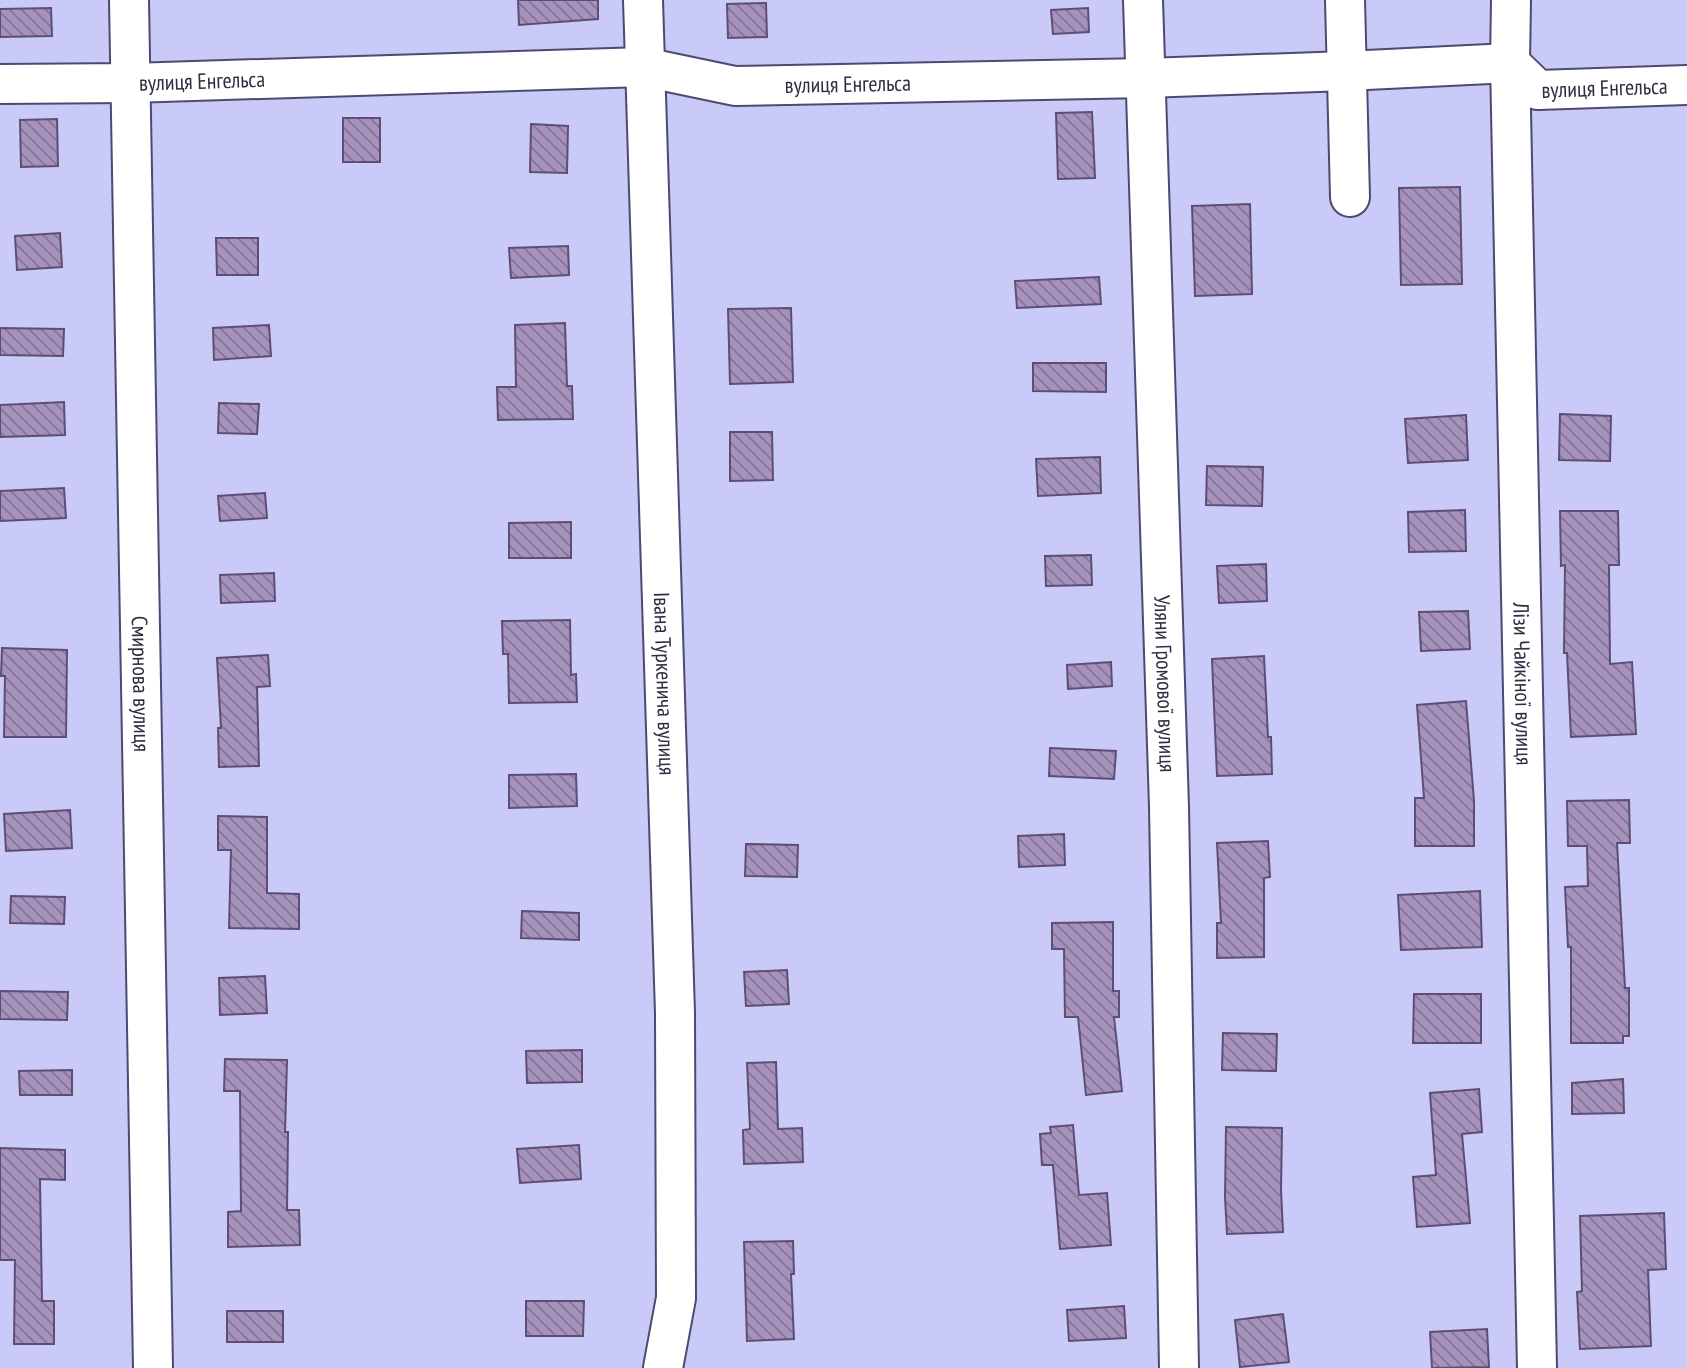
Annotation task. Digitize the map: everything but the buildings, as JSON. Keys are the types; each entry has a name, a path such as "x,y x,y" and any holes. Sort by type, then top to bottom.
{"street":[{"name":"Смирнова вулиця","path":"129,0 153,1368"},
{"name":"Івана Туркенича вулиця","path":"643,0 675,1013 676,1298 663,1368"},
{"name":"Уляни Громової вулиця","path":"1143,0 1168,791 1179,1368"},
{"path":"1345,0 1350,197"},
{"name":"Лізи Чайкіної вулиця","path":"1511,0 1537,1368"},
{"name":"вулиця Енгельса","path":"0,84 131,83 644,67 735,86 1146,78 1510,63 1538,90 1687,85"}]}
